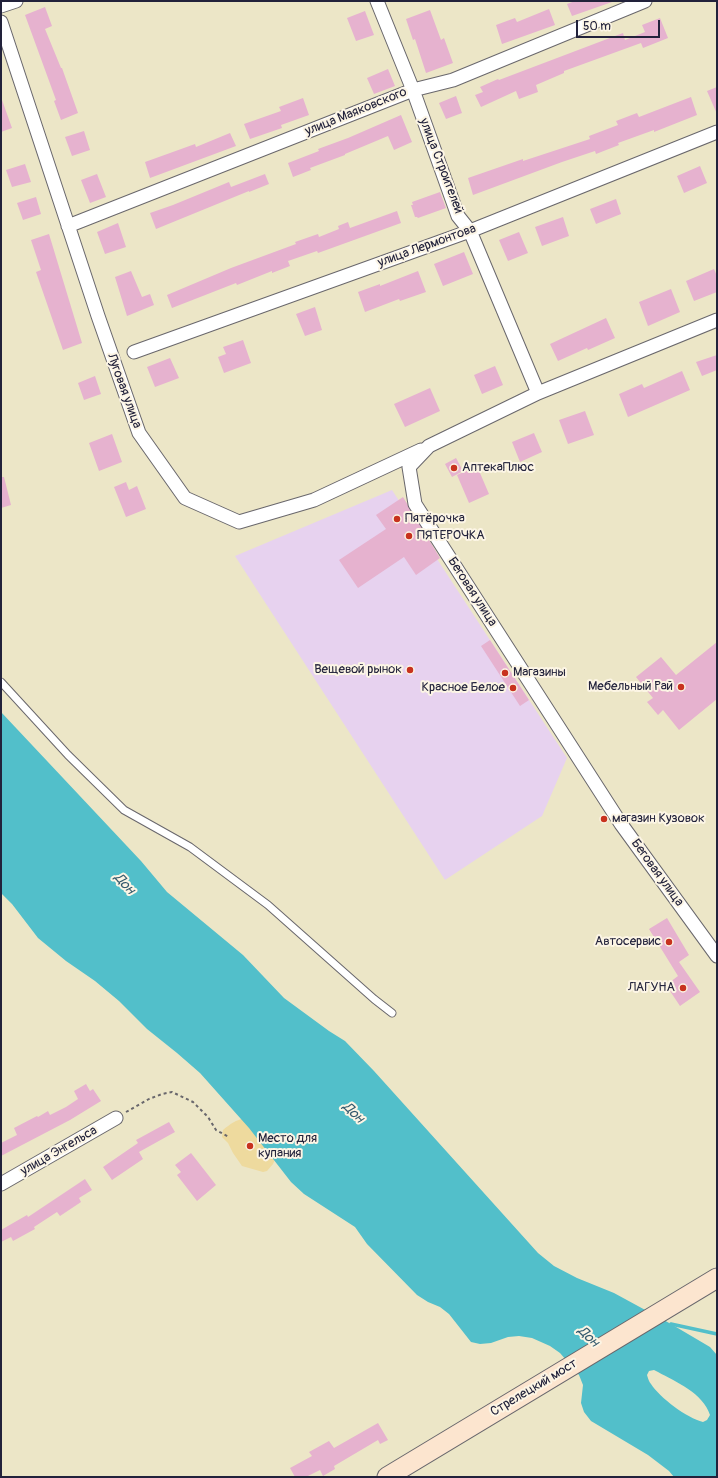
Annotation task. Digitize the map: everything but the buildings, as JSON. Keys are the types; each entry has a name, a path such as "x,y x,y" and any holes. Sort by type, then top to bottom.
{"main road":[{"name":"Стрелецкий мост","path":"387,1477 717,1278"}],"street":[{"path":"1,6 16,1"},
{"name":"улица Строителей","path":"377,1 413,90 458,216 470,231 538,393"},
{"name":"улица Маяковского","path":"68,226 413,90 454,80 645,1"},
{"name":"Луговая улица","path":"1,22 98,316 139,433 185,498 238,522 314,500 429,446"},
{"name":"улица Лермонтова","path":"134,352 470,231 717,132"},
{"name":"Беговая улица","path":"717,320 538,393 429,446 409,467 415,504 621,824 717,956"},
{"name":"улица Энгельса","path":"1,1184 116,1118"}],"lane":[{"path":"1,682 68,755 124,810 190,847 268,905 374,999 392,1013"}],"path":[{"path":"116,1118 149,1099 172,1092 193,1102 208,1117 216,1130 229,1137"}],"shaded area":[{"name":"Вещевой рынок","path":"392,490 567,758 542,816 445,880 235,556"}],"sand":[{"name":"Место для купания","path":"245,1118 276,1157 273,1164 267,1171 263,1172 242,1166 228,1143 222,1137 223,1130 236,1121"}],"water":[{"name":"Дон","path":"1,712 141,861 167,892 243,955 284,998 345,1041 374,1071 538,1253 554,1266 577,1278 614,1293 710,1347 717,1355 717,1477 674,1477 669,1471 648,1455 591,1421 584,1412 581,1403 583,1385 579,1375 560,1353 550,1346 532,1338 519,1336 508,1337 491,1343 480,1344 471,1342 449,1314 440,1307 417,1295 367,1244 355,1227 304,1194 291,1182 249,1128 200,1073 147,1029 119,1001 95,981 66,961 38,938 12,904 1,893","holes":["654,1370 681,1384 695,1394 701,1400 710,1415 707,1420 703,1422 689,1416 674,1407 661,1395 650,1383 647,1375 649,1371"]}],"waterway":[{"path":"671,1324 717,1334"}],"place":[{"name":"АптекаПлюс","path":"454,468"},
{"name":"Пятёрочка","path":"397,519"},
{"name":"ПЯТЕРОЧКА","path":"409,536"},
{"name":"Вещевой рынок","path":"410,670"},
{"name":"Магазины","path":"505,673"},
{"name":"Мебельный Рай","path":"681,687"},
{"name":"Красное Белое","path":"513,688"},
{"name":"магазин Кузовок","path":"604,819"},
{"name":"Автосервис","path":"669,942"},
{"name":"ЛАГУНА","path":"683,988"},
{"name":"Место для купания","path":"250,1146"}]}
